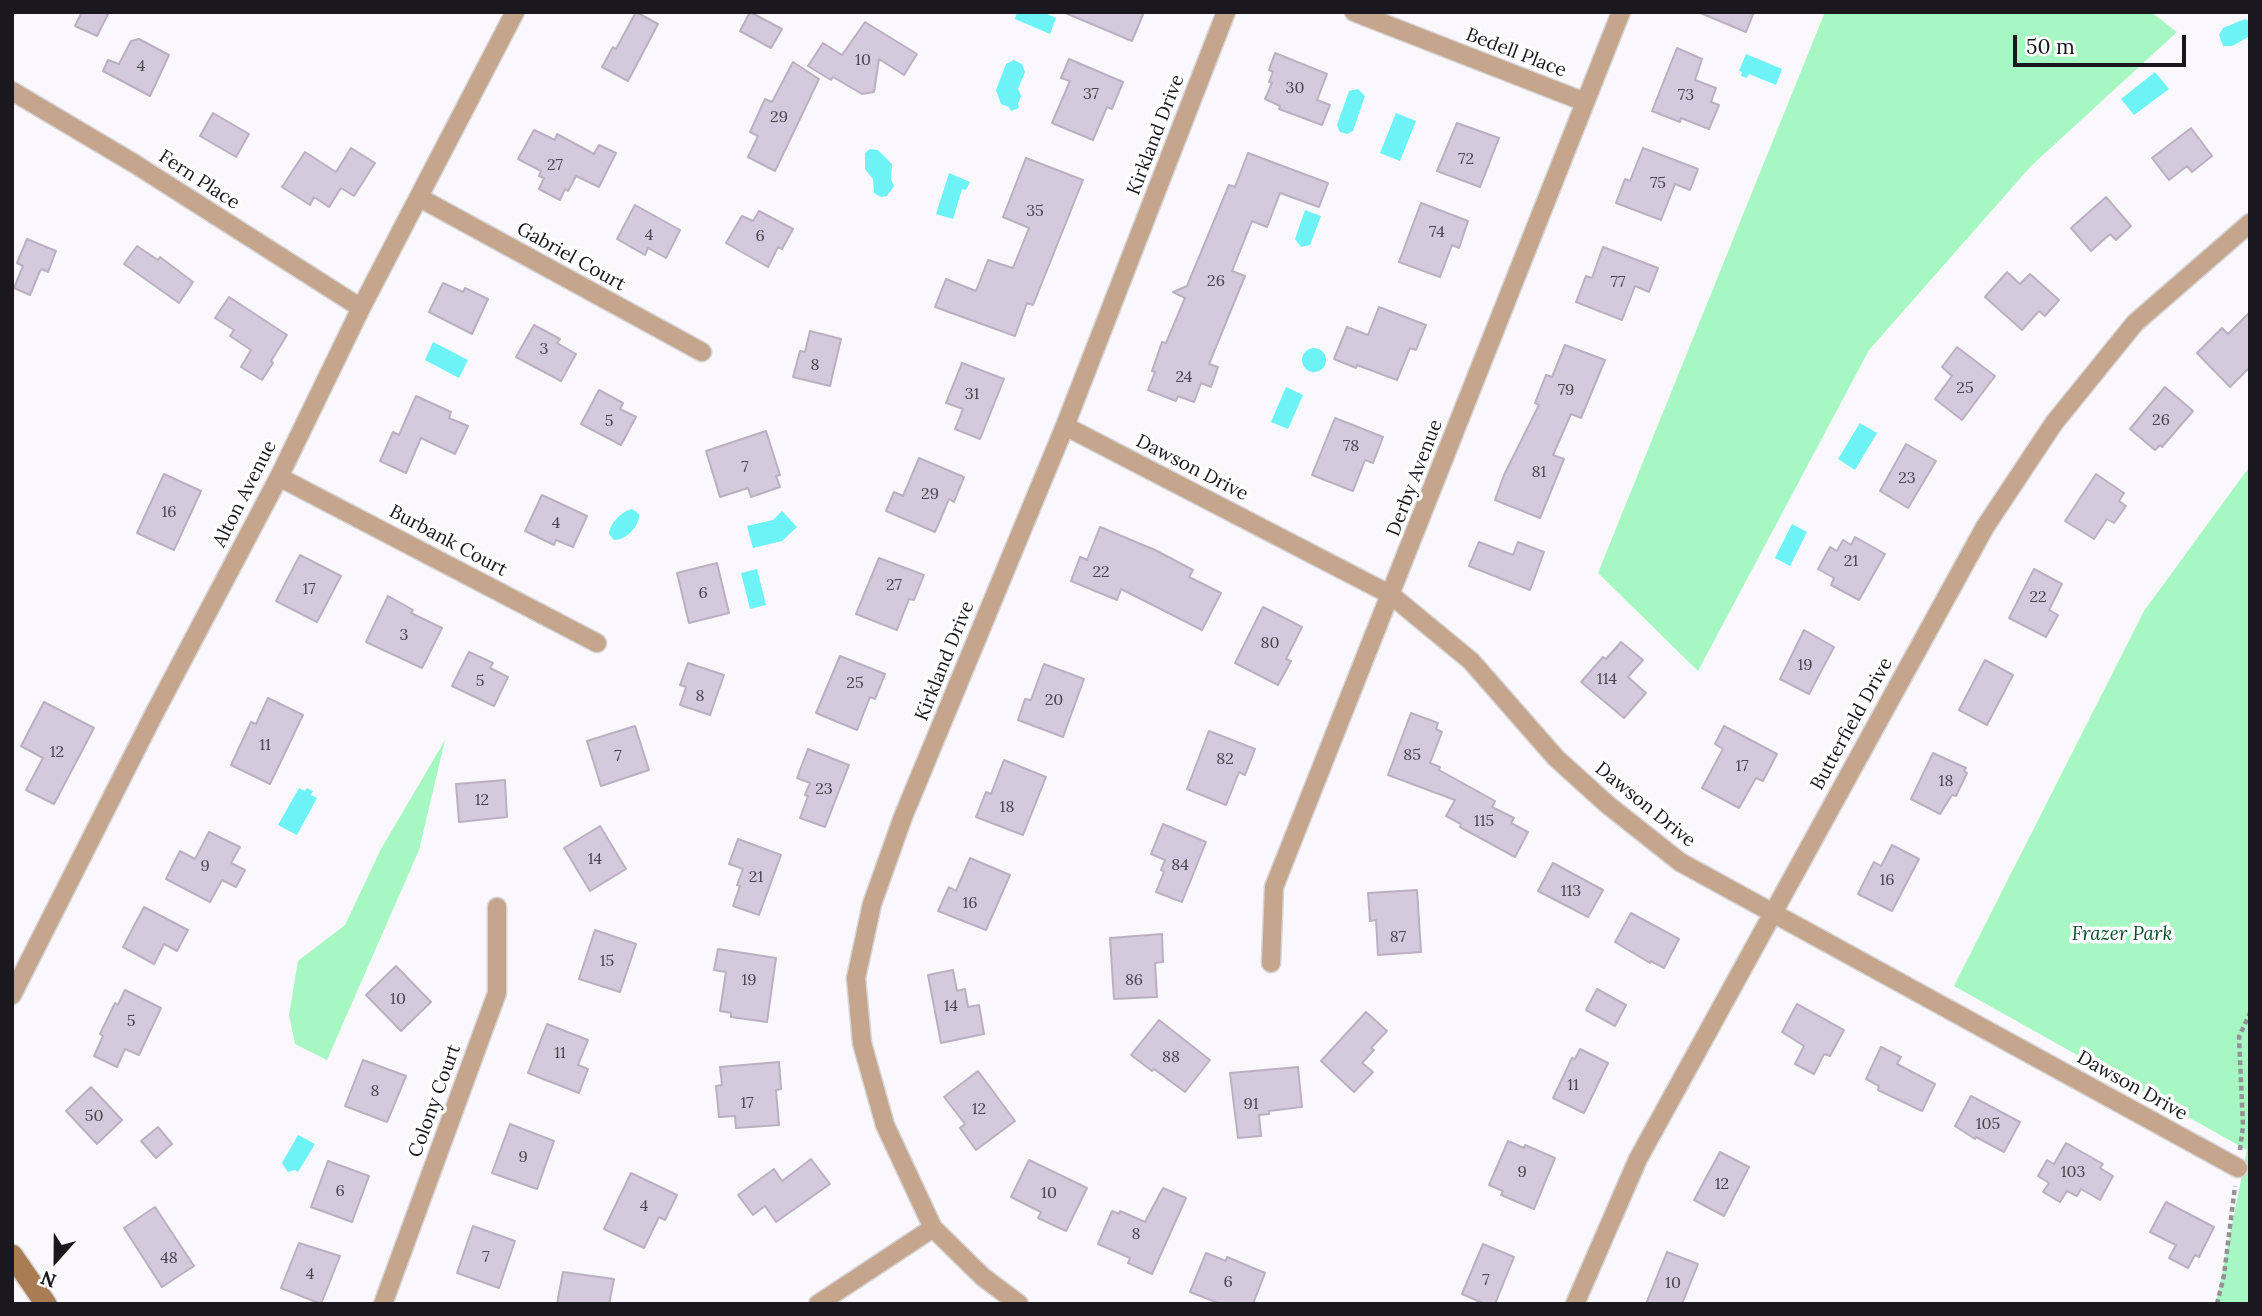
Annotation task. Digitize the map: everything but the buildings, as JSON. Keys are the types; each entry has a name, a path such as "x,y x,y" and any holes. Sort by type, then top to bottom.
{"main road":[{"path":"12,1255 46,1304"}],"street":[{"name":"Alton Avenue","path":"12,995 153,716 279,477 361,308 515,12"},
{"name":"Kirkland Drive","path":"1019,1304 983,1277 933,1228 885,1125 862,1043 856,978 872,904 903,817 1065,426 1227,12"},
{"name":"Bedell Place","path":"1354,12 1585,103"},
{"name":"Derby Avenue","path":"1271,963 1274,887 1621,12"},
{"name":"Fern Place","path":"12,91 135,164 361,308"},
{"name":"Gabriel Court","path":"420,198 702,352"},
{"name":"Butterfield Drive","path":"1575,1304 1638,1159 1985,527 2054,423 2135,323 2250,223"},
{"name":"Dawson Drive","path":"1065,426 1391,595 1471,662 1556,758 1608,806 1680,862 2238,1168"},
{"name":"Burbank Court","path":"279,477 597,643"},
{"name":"Colony Court","path":"383,1304 497,993 497,906"},
{"path":"818,1304 933,1228"}],"green space":[{"path":"1825,12 2151,12 2177,32 2031,166 1869,350 1698,671 1598,573"},
{"name":"Frazer Park","path":"2250,466 2250,1304 2216,1304 2247,1150 1954,986 2144,611"},
{"path":"445,740 419,850 327,1060 295,1044 289,1015 298,961 345,925 381,849"}],"water":[{"path":"1017,12 1043,12 1056,18 1050,34 1015,19"},
{"path":"2245,19 2250,22 2250,36 2232,46 2223,46 2219,35 2223,28"},
{"path":"1746,54 1782,69 1776,85 1749,74 1747,78 1741,76 1742,72 1739,71"},
{"path":"1014,60 1022,64 1025,72 1018,89 1021,96 1019,108 1011,111 1009,107 1001,104 996,90 1006,64"},
{"path":"2155,72 2169,89 2134,115 2121,99"},
{"path":"1358,89 1365,96 1353,131 1347,134 1340,132 1337,125 1349,91"},
{"path":"1396,113 1416,121 1400,161 1380,153"},
{"path":"870,149 878,150 892,164 891,179 894,186 887,196 881,197 874,193 873,179 865,169 865,153"},
{"path":"949,173 970,182 966,190 962,189 953,219 936,214"},
{"path":"1305,210 1321,216 1310,245 1301,247 1295,239"},
{"path":"433,342 468,360 459,378 425,360"},
{"path":"1309,348 1319,348 1326,355 1326,365 1319,372 1309,372 1302,365 1302,355"},
{"path":"1286,387 1303,395 1288,429 1271,422"},
{"path":"1860,423 1877,433 1855,470 1838,459"},
{"path":"632,509 639,514 635,528 623,538 614,540 609,534 614,522"},
{"path":"782,511 797,527 782,541 753,548 747,526 773,520"},
{"path":"1792,524 1807,532 1790,566 1775,558"},
{"path":"757,569 766,605 750,609 741,573"},
{"path":"299,788 313,791 311,795 317,798 297,835 278,825"},
{"path":"298,1135 315,1144 298,1172 288,1172 282,1163"}]}
